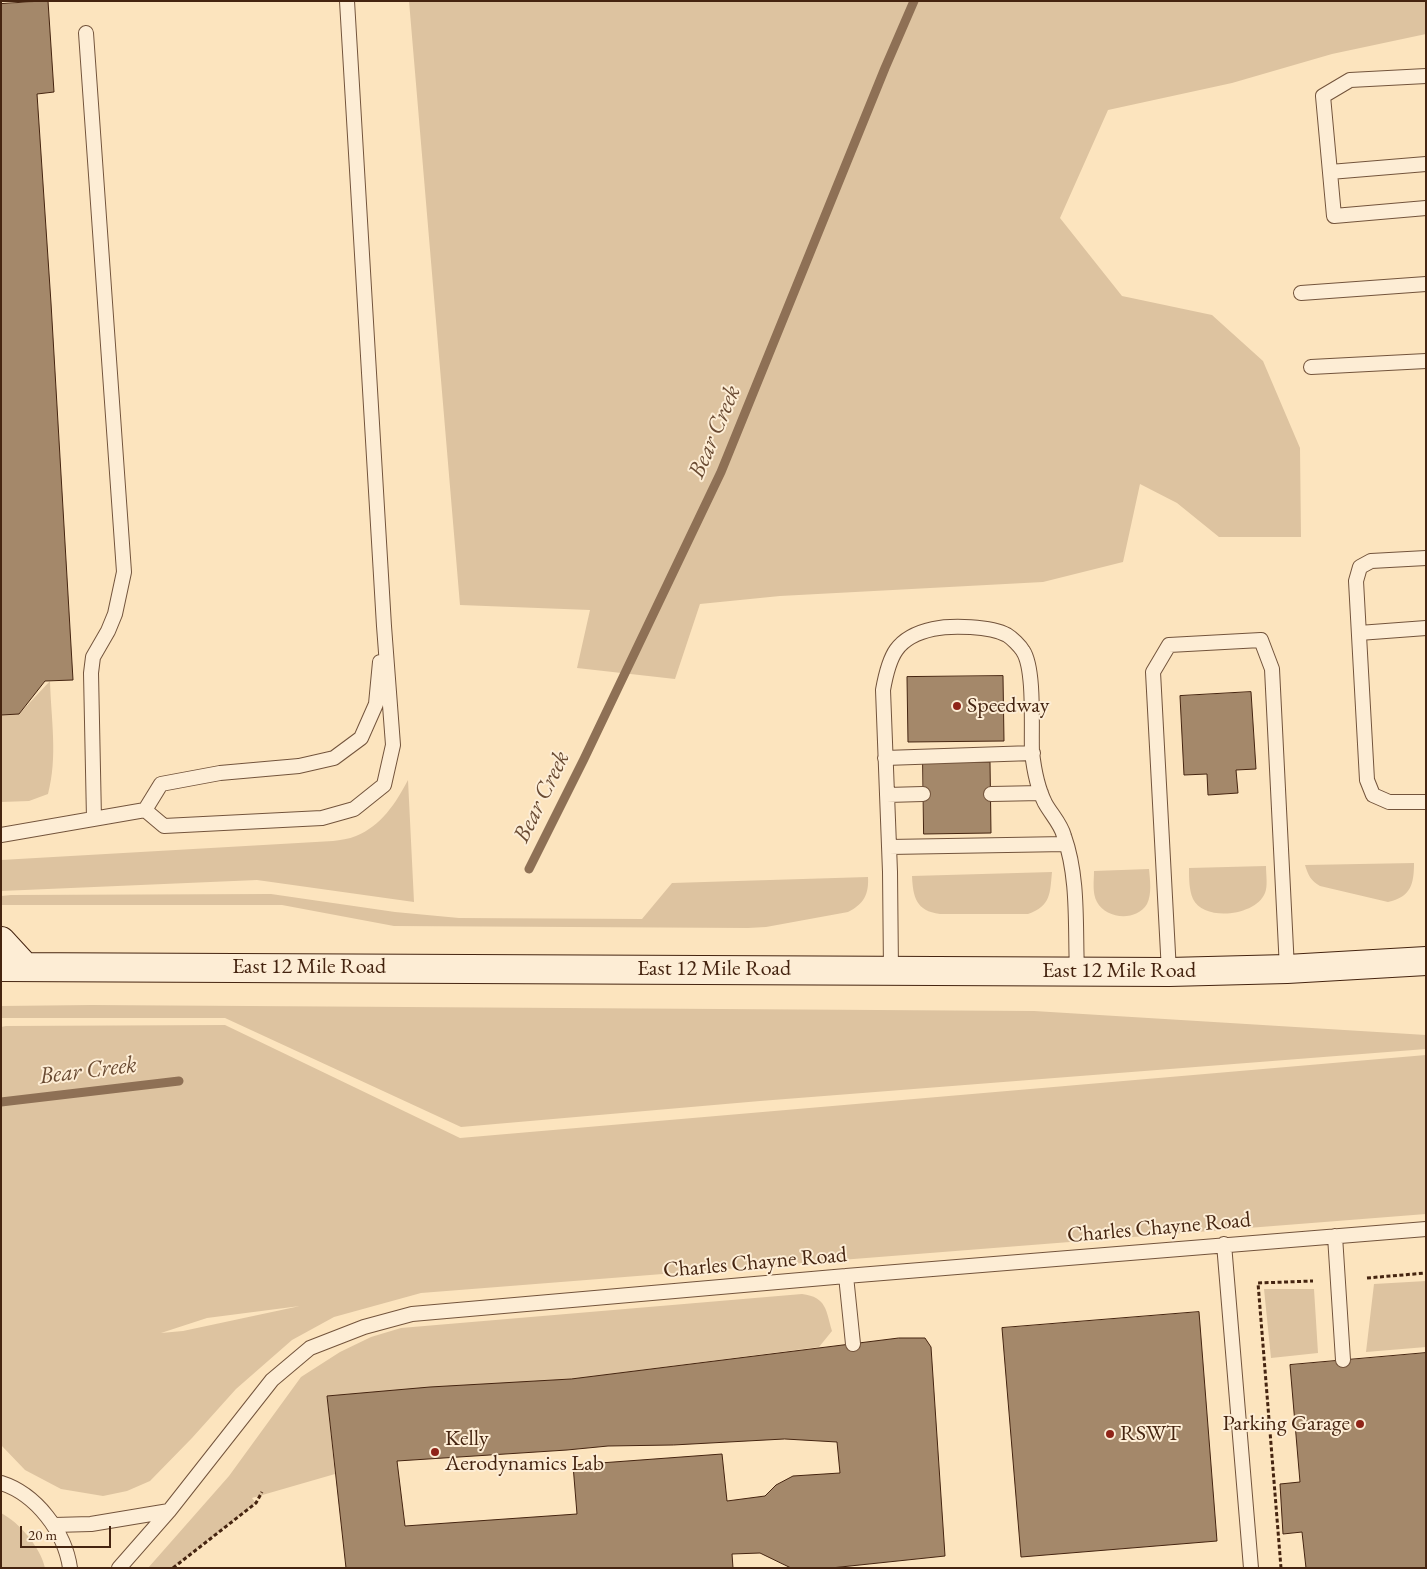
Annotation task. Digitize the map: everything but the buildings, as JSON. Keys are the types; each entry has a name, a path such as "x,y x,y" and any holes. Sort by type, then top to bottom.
{"main road":[{"path":"1,941 12,966"},
{"name":"East 12 Mile Road","path":"12,966 1169,972 1287,969 1426,961"}],"lane":[{"path":"145,810 164,826 322,818 354,809 384,786 393,745 384,626 347,1"},
{"path":"86,33 124,572 114,614 108,631 93,657 91,673 94,819"},
{"path":"1426,76 1350,80 1323,96 1334,216 1426,208"},
{"path":"1330,172 1426,164"},
{"path":"1301,293 1426,284"},
{"path":"1311,368 1426,361"},
{"path":"1426,558 1371,561 1360,567 1356,581 1367,780 1374,796 1388,802 1426,802"},
{"path":"145,810 160,784 220,773 300,766 334,758 361,738 376,704 384,626"},
{"path":"891,970 882,690 887,668 900,644 918,632 938,628 984,627 1008,635 1024,652 1029,672 1032,753 1036,781 1041,794 1064,834 1072,868 1077,971"},
{"path":"1359,633 1426,628"},
{"path":"1169,972 1153,672 1169,645 1261,640 1272,669 1287,969"},
{"path":"885,758 1032,753"},
{"path":"886,795 923,794"},
{"path":"991,794 1041,794"},
{"path":"1,835 145,810"},
{"path":"888,847 1066,844"},
{"name":"Charles Chayne Road","path":"119,1568 169,1512 272,1380 310,1348 364,1327 412,1314 1224,1244 1426,1229"},
{"path":"1335,1236 1343,1360"},
{"path":"1224,1244 1251,1568"},
{"path":"846,1276 853,1344"},
{"path":"1,1483 35,1503 54,1525 69,1560 70,1568"},
{"path":"54,1525 91,1524 169,1512"}],"path":[{"path":"1367,1278 1426,1274"},
{"path":"1281,1568 1258,1283 1313,1281"},
{"path":"173,1568 256,1503 262,1492"}],"shaded area":[{"path":"409,1 1426,1 1426,34 1332,54 1232,83 1108,110 1060,218 1122,296 1212,315 1263,361 1300,448 1301,537 1219,537 1177,503 1140,484 1123,562 1043,582 780,596 700,604 675,679 577,668 590,610 460,605"},
{"path":"50,681 53,766 48,794 29,801 1,802 1,715 19,714"},
{"path":"408,780 414,902 257,880 1,891 1,860 333,841 350,838 365,832 387,813"},
{"path":"1414,863 1410,889 1402,897 1388,902 1320,886 1310,877 1305,865"},
{"path":"1266,866 1267,884 1265,893 1260,901 1252,907 1230,913 1218,913 1208,911 1199,906 1193,899 1190,888 1189,868"},
{"path":"1149,869 1150,896 1142,910 1129,916 1121,916 1114,915 1101,908 1095,898 1094,871"},
{"path":"1052,872 1048,898 1036,911 1028,914 940,914 926,910 921,906 917,902 913,890 912,876"},
{"path":"868,877 868,889 862,902 848,912 766,927 748,928 394,926 282,905 1,905 1,896 11,895 271,894 395,912 459,918 642,919 672,883"},
{"path":"1,1006 1034,1011 1426,1035 1426,1049 760,1101 461,1127 225,1018 1,1018"},
{"path":"225,1025 460,1138 1426,1055 1426,1214 421,1293 334,1317 292,1340 236,1389 150,1481 127,1491 103,1496 61,1489 25,1470 1,1445 1,1027","holes":["300,1306 183,1331 161,1333 207,1318"]},
{"path":"1426,1281 1426,1347 1366,1352 1374,1284"},
{"path":"1264,1289 1314,1289 1318,1353 1271,1358"},
{"path":"802,1294 816,1298 821,1302 826,1311 832,1331 819,1347 571,1379 327,1396 335,1474 252,1498 256,1503 173,1568 148,1568 229,1476 301,1377 340,1352 371,1337 401,1328"},
{"path":"1,1513 28,1536 39,1552 45,1568 1,1568"}],"waterway":[{"name":"Bear Creek","path":"529,869 584,759 721,472 914,1"},
{"name":"Bear Creek","path":"1,1102 179,1081"}],"place":[{"name":"Speedway","path":"957,706"},
{"name":"Parking Garage","path":"1360,1424"},
{"name":"RSWT","path":"1110,1434"},
{"name":"Kelly Aerodynamics Lab","path":"435,1452"}]}
